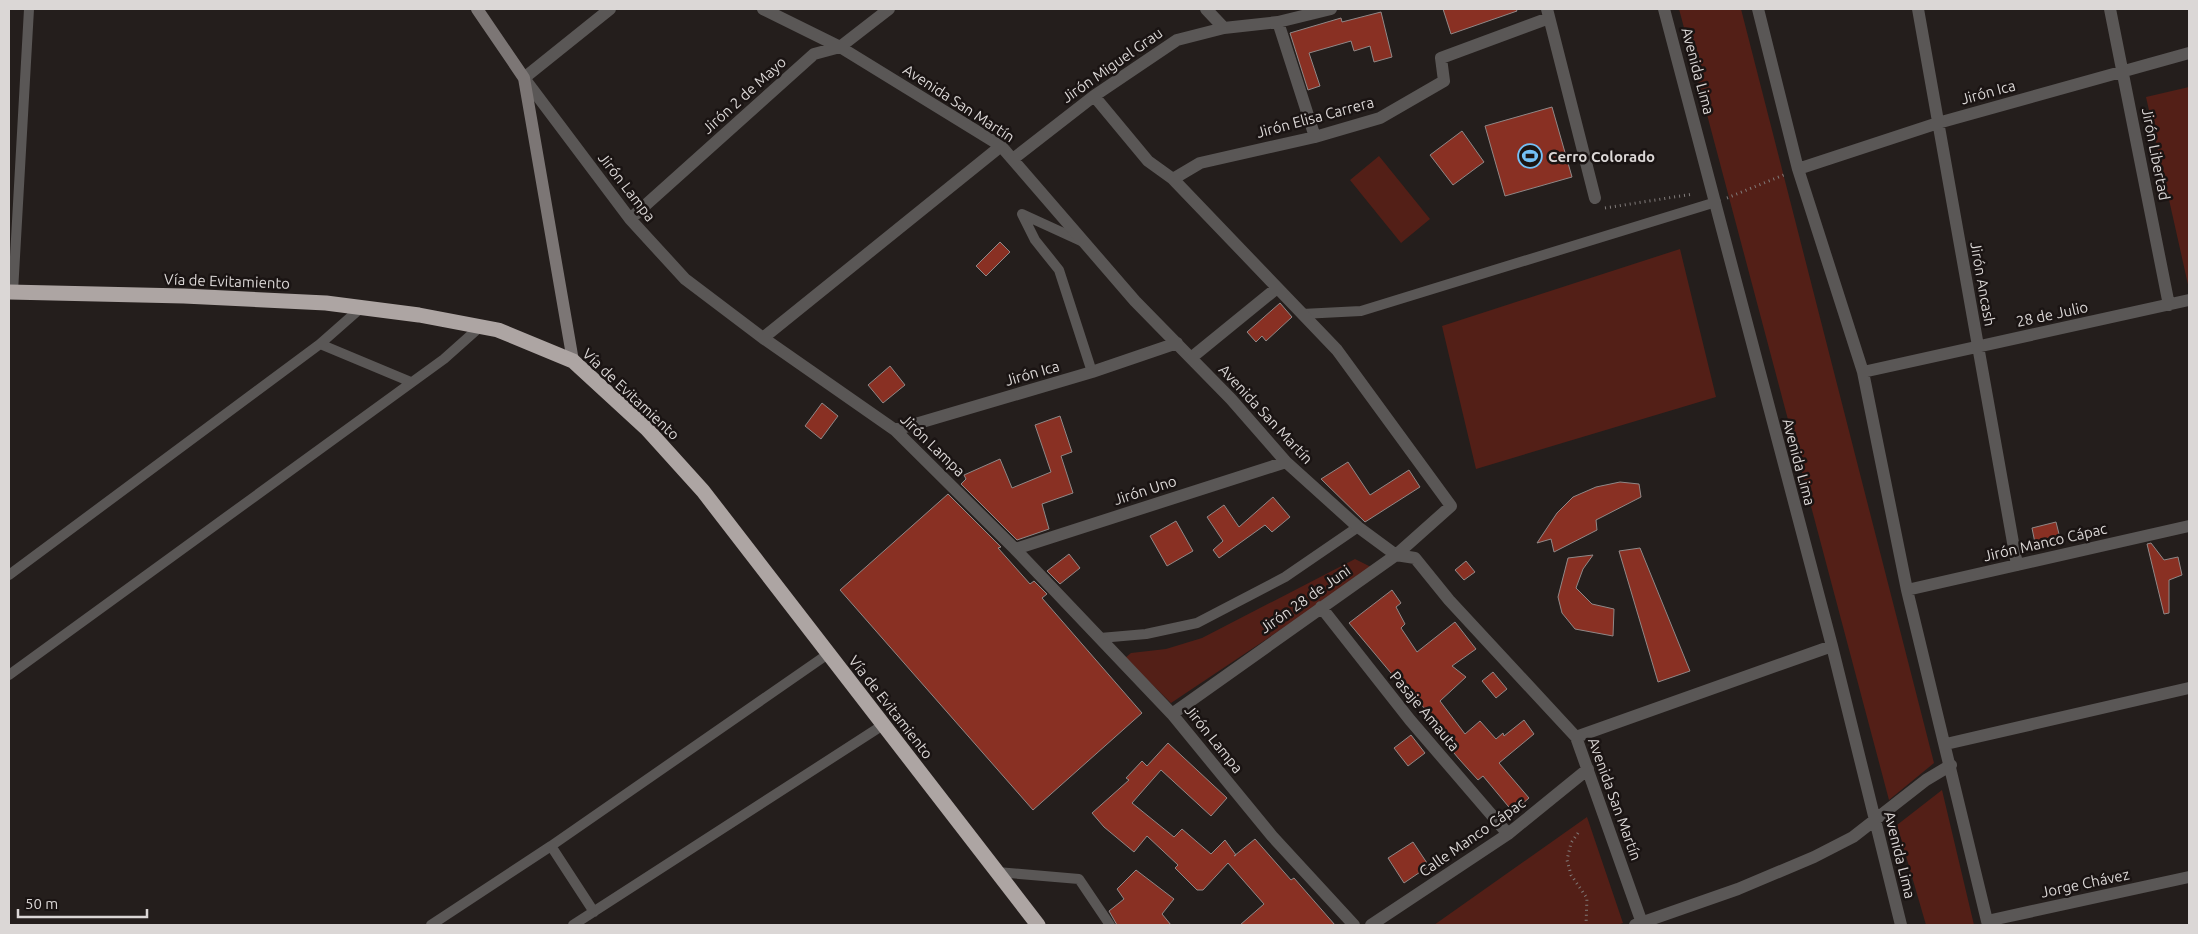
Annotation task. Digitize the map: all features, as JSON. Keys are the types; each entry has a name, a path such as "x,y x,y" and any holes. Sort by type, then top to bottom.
{"highway":[{"name":"Vía de Evitamiento","path":"11,292 326,302 498,330 573,361 647,429 703,491 1038,925"}],"street":[{"name":"Jirón Lampa","path":"477,9 524,78 630,219 685,279 763,338 895,430 1015,549 1172,714 1272,836 1354,925"},
{"path":"573,361 524,78 610,9"},
{"name":"Avenida San Martín","path":"764,9 840,47 1001,146 1081,241 1135,301 1231,399 1286,462 1358,527 1396,556 1415,558 1449,600 1576,737 1638,924"},
{"name":"Jirón 2 de Mayo","path":"630,219 814,54 840,47 889,9"},
{"path":"1206,9 1224,28"},
{"name":"Jirón Miguel Grau","path":"1013,160 1094,96 1177,40 1224,28 1278,22 1331,9"},
{"name":"Avenida Lima","path":"1664,9 1832,646 1901,925"},
{"path":"1758,9 1798,169 1863,372 1907,590 1946,744 1987,923"},
{"name":"Jirón Ancash","path":"1918,9 2017,565"},
{"name":"Jirón Libertad","path":"2110,9 2168,305"},
{"path":"1548,13 1595,198"},
{"name":"Jirón Elisa Carrera","path":"1173,179 1200,163 1315,137 1380,118 1444,81 1441,58 1548,13"},
{"path":"1278,22 1315,137"},
{"name":"Jirón Ica","path":"1798,169 1938,122 2189,53"},
{"path":"1094,96 1148,161 1173,179 1302,314"},
{"path":"763,338 1001,146"},
{"path":"1191,358 1277,288"},
{"name":"28 de Julio","path":"1863,372 2189,300"},
{"name":"Jirón 28 de Juni","path":"1172,714 1321,607 1396,556 1451,506 1337,350 1302,314"},
{"name":"Jirón Ica","path":"895,430 1092,372 1177,343"},
{"name":"Jirón Uno","path":"1015,549 1286,462"},
{"name":"Jirón Manco Cápac","path":"1907,590 2189,526"},
{"name":"Pasaje Amauta","path":"1321,607 1410,720 1508,834"},
{"path":"1576,737 1832,646"},
{"path":"1946,744 2189,688"},
{"path":"1638,924 1663,921 1814,857 1853,837 1875,822 1926,780 1951,765"},
{"name":"Calle Manco Cápac","path":"1371,925 1508,834 1588,770"},
{"name":"Jorge Chávez","path":"1987,923 2189,877"}],"lane":[{"path":"11,292 29,9"},
{"path":"1302,314 1362,311 1714,196"},
{"path":"1081,241 1022,214 1035,240 1059,270 1092,372"},
{"path":"9,575 320,344 362,307"},
{"path":"9,675 444,359 481,326"},
{"path":"320,344 411,382"},
{"path":"1100,638 1146,634 1197,622 1285,577 1358,527"},
{"path":"432,925 551,846 828,654"},
{"path":"573,925 883,725"},
{"path":"551,846 594,912"},
{"path":"997,872 1079,880 1110,925"}],"path":[{"path":"1595,198 1597,210 1714,196 1798,169"},
{"path":"1578,833 1571,843 1567,860 1571,875 1587,898 1586,925"}],"shaded area":[{"path":"1679,9 1741,9 1934,763 1889,800"},
{"path":"2189,87 2189,289 2146,97"},
{"path":"1379,156 1430,219 1401,243 1350,180"},
{"path":"1680,249 1716,397 1476,469 1442,326"},
{"path":"1355,559 1373,568 1171,703 1125,658 1131,653 1166,649 1202,638"},
{"path":"1942,790 1974,925 1926,925 1897,825"},
{"path":"1587,817 1623,923 1617,925 1434,925"}],"building":[{"path":"1443,9 1516,9 1517,11 1451,34"},
{"path":"1381,12 1392,57 1374,62 1370,46 1354,51 1351,41 1309,53 1320,86 1308,90 1290,33 1341,18 1342,22"},
{"path":"1552,107 1572,177 1505,196 1485,126"},
{"path":"1462,131 1484,162 1453,185 1430,155"},
{"path":"1000,242 1010,252 986,276 976,266"},
{"path":"1280,303 1292,317 1266,341 1262,336 1256,342 1247,332"},
{"path":"890,366 905,385 883,403 868,385"},
{"path":"822,403 838,416 821,439 805,426"},
{"path":"1060,416 1072,452 1061,456 1073,493 1042,504 1049,529 1017,540 961,484 966,479 964,475 1000,459 1012,488 1051,472 1035,425"},
{"path":"1348,462 1370,495 1409,470 1420,487 1365,522 1321,479"},
{"path":"1620,482 1639,484 1641,497 1596,520 1597,530 1554,552 1551,539 1537,543 1557,513 1573,497 1596,487"},
{"path":"948,494 1001,547 998,548 1030,584 1034,581 1047,594 1042,598 1142,713 1033,810 840,590"},
{"path":"1273,497 1290,517 1272,532 1265,525 1219,558 1213,550 1223,541 1207,517 1224,505 1239,527"},
{"path":"1176,521 1193,551 1167,566 1150,536"},
{"path":"2056,522 2060,538 2035,543 2032,528"},
{"path":"2151,543 2164,560 2178,557 2182,575 2169,580 2169,613 2164,614 2147,544"},
{"path":"1640,548 1690,671 1658,682 1619,551"},
{"path":"1069,554 1080,568 1060,584 1047,571"},
{"path":"1593,555 1583,569 1576,588 1592,604 1614,609 1613,636 1575,629 1562,613 1558,597 1568,558"},
{"path":"1466,561 1475,572 1464,580 1455,570"},
{"path":"1392,590 1401,603 1396,607 1405,624 1401,628 1417,652 1455,622 1476,649 1452,666 1466,677 1440,701 1465,734 1480,721 1496,739 1503,733 1504,736 1524,720 1534,734 1499,763 1529,798 1513,812 1483,776 1478,780 1459,759 1449,747 1452,745 1432,717 1398,678 1396,679 1349,623"},
{"path":"1493,672 1507,689 1496,698 1482,681"},
{"path":"1411,735 1425,753 1408,766 1394,748"},
{"path":"1168,743 1227,798 1211,816 1161,770 1132,803 1174,837 1182,829 1211,854 1225,840 1236,855 1255,839 1291,880 1294,878 1335,925 1240,925 1264,904 1228,863 1203,890 1197,890 1175,868 1178,865 1147,836 1134,852 1104,827 1092,813 1129,780 1126,778 1142,761 1147,766"},
{"path":"1413,842 1429,866 1404,883 1388,858"},
{"path":"1136,870 1174,899 1162,914 1171,925 1117,925 1109,911 1124,899 1117,889"}],"place":[{"name":"Cerro Colorado","path":"1530,156"}]}
